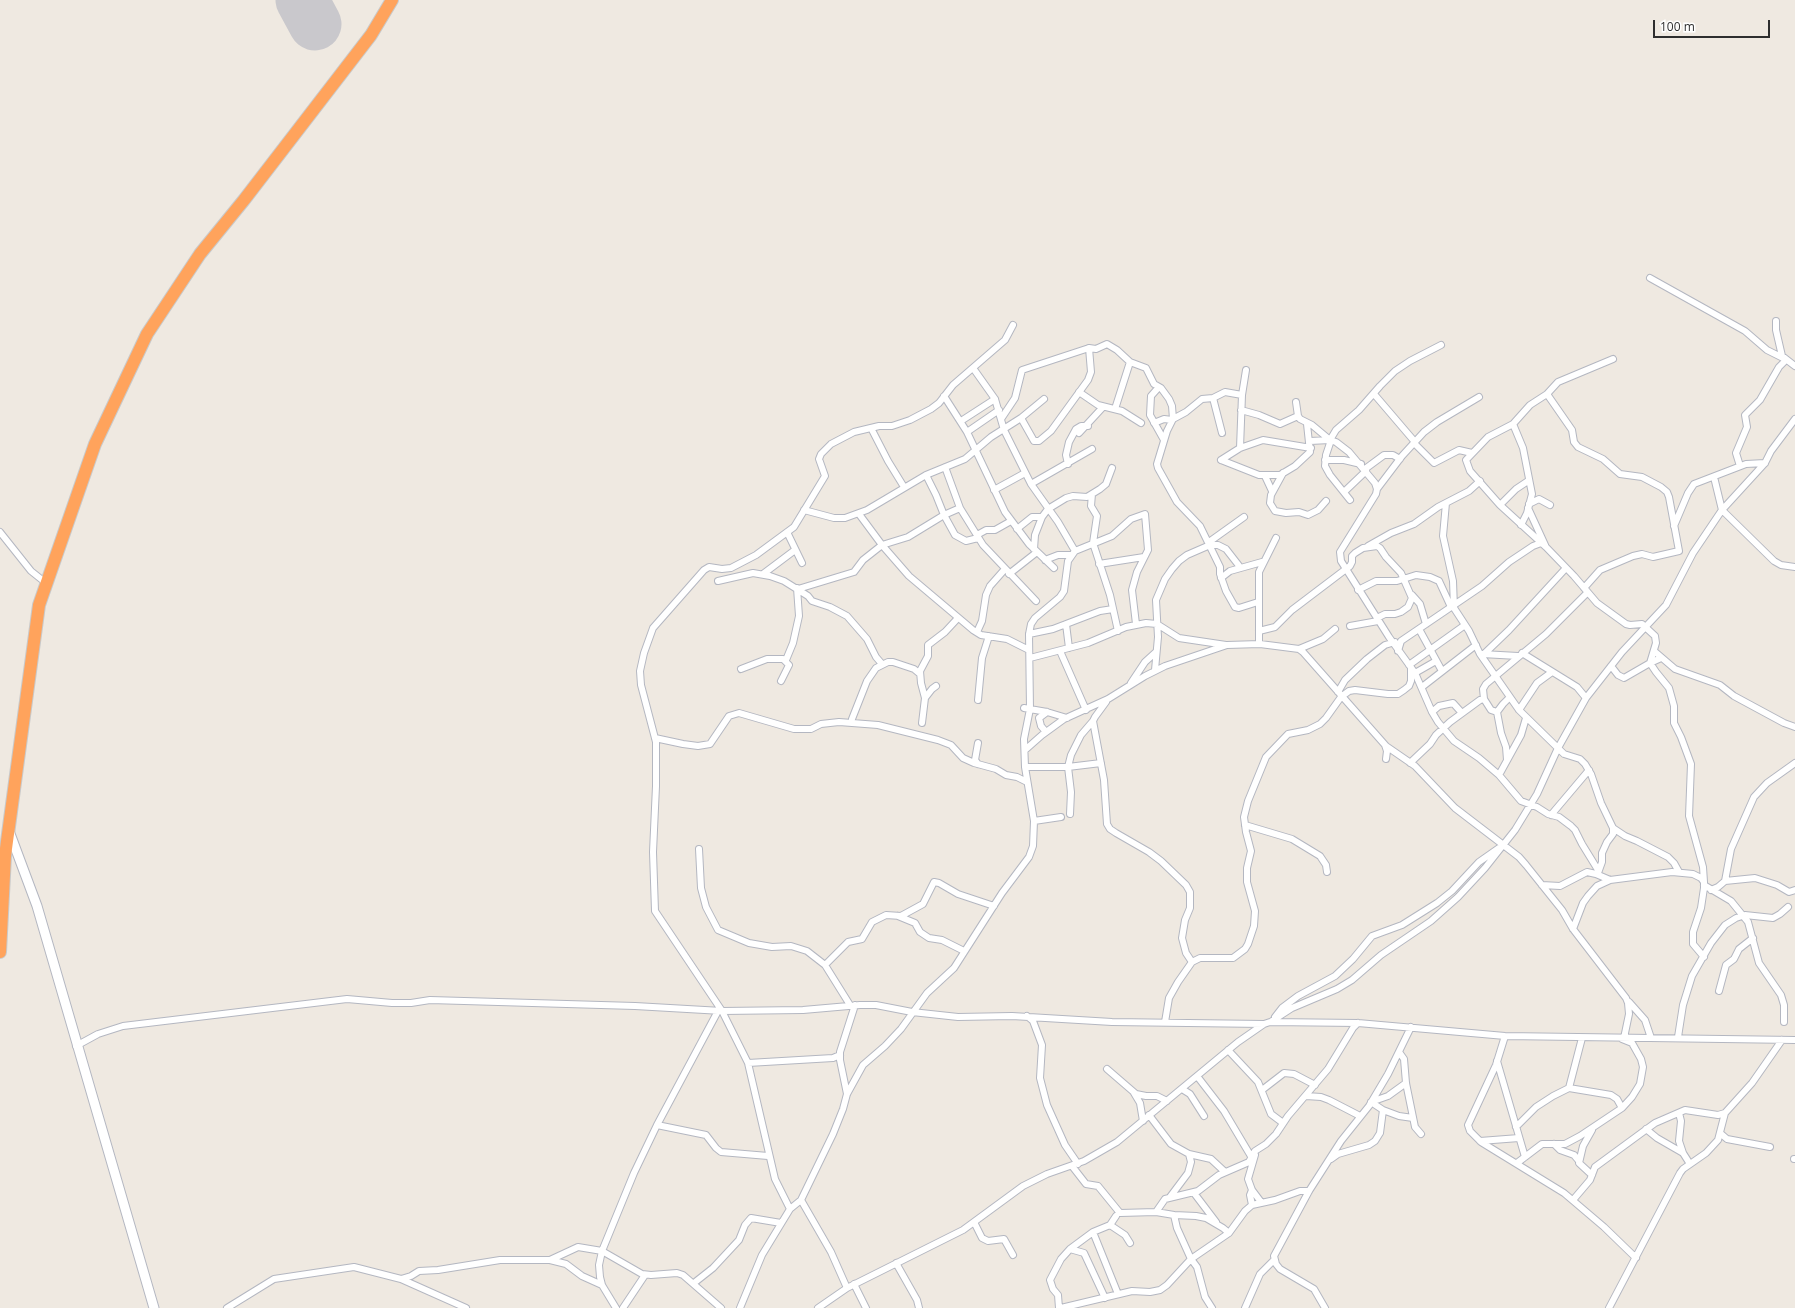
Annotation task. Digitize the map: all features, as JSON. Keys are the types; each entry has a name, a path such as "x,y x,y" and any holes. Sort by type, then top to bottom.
{"highway":[{"path":"0,952 2,855 8,829 39,606 95,444 147,334 200,254 244,200 371,35 392,0"}],"main road":[{"path":"8,829 37,906 76,1046 154,1308"}],"street":[{"path":"1650,278 1744,331 1767,350 1795,366"},
{"path":"1776,321 1776,330 1785,359"},
{"path":"790,1209 775,1179 768,1156 757,1098 748,1063 720,1011 654,911 653,852 656,786 655,738 641,685 640,671 644,653 653,628 704,570 709,567 722,569 731,568 756,555 798,522 825,476 819,459 821,454 838,440 854,432 871,428 892,426 910,420 931,409 953,385 1005,340 1014,325"},
{"path":"1001,419 1015,398 1022,370 1089,348 1096,349 1107,344 1118,350 1130,362 1146,368 1153,382 1159,386 1169,399 1172,406 1173,419 1164,440 1157,464 1158,468 1177,502 1200,526 1220,567 1228,595 1237,608 1258,602"},
{"path":"1350,500 1327,471 1325,460 1331,440 1336,430 1359,410 1400,368 1410,361 1441,345"},
{"path":"1021,418 1030,437 1034,441 1039,441 1051,431 1088,380 1091,372 1089,348"},
{"path":"1613,359 1558,382 1546,394 1530,405 1513,424 1488,438 1466,460 1470,471 1500,505 1566,568 1597,603 1622,622 1630,625 1642,624 1652,632 1656,639 1650,662"},
{"path":"1740,466 1736,453 1747,427 1746,415 1760,400 1785,359"},
{"path":"1114,409 1130,362"},
{"path":"973,368 995,399 1004,430 1025,473 1048,509 1073,553"},
{"path":"1240,448 1242,395 1246,370"},
{"path":"1159,386 1152,392 1150,402 1150,418 1164,440"},
{"path":"1079,392 1103,407 1122,411 1141,422"},
{"path":"1154,423 1164,419 1173,419 1186,412 1202,399 1213,398 1225,392 1242,395"},
{"path":"1374,394 1434,463 1459,450 1472,453"},
{"path":"1497,712 1491,710 1484,699 1484,686 1550,630 1586,590 1600,570 1633,556 1642,554 1653,557 1679,551 1669,497 1664,489 1642,477 1620,474 1603,459 1578,447 1574,442 1572,430 1546,394"},
{"path":"944,396 967,432 994,490 1011,521 1029,544 1054,568"},
{"path":"1479,397 1430,427 1400,459 1377,489 1372,503 1340,552 1341,561 1398,651 1412,669 1422,687 1432,712 1443,729 1454,741 1479,758 1499,775 1521,801 1551,815 1559,817 1575,830 1598,872 1610,880"},
{"path":"1213,398 1222,433"},
{"path":"961,421 995,399"},
{"path":"804,510 809,513 834,518 845,518 859,514 879,504 904,487 926,475 965,459 1021,418 1044,399"},
{"path":"1296,402 1298,416 1307,424 1314,427 1349,452 1376,483 1377,489"},
{"path":"1079,433 1088,426 1103,407"},
{"path":"967,432 999,410"},
{"path":"1241,410 1259,415 1280,424 1283,424 1298,416"},
{"path":"818,1308 854,1284 974,1222 1023,1186 1047,1174 1075,1165 1122,1140 1149,1115 1228,1050 1292,1008 1337,989 1352,980 1387,951 1430,921 1458,897 1504,846 1537,794 1558,748 1586,698 1611,666 1666,605 1693,553 1722,510 1765,463 1771,451 1795,419"},
{"path":"1307,424 1311,448 1310,452 1283,473 1276,476 1265,476 1252,473 1221,460 1240,448 1263,440 1311,448"},
{"path":"1513,424 1523,448 1528,481 1531,488 1539,499 1550,505"},
{"path":"1068,464 1066,455 1069,442 1076,429 1081,426 1088,426"},
{"path":"871,428 888,461 904,487"},
{"path":"1310,441 1331,440"},
{"path":"1031,484 1092,449"},
{"path":"1344,492 1364,468 1384,455 1393,455 1400,459"},
{"path":"1325,460 1347,460 1364,468"},
{"path":"1674,526 1691,488 1698,482 1746,464 1765,463"},
{"path":"945,467 960,508 977,536 1007,572 1036,601"},
{"path":"1029,544 1035,535 1042,517 1048,509 1066,498 1073,496 1082,498 1092,494 1106,484 1112,468"},
{"path":"994,490 1025,473"},
{"path":"1283,473 1272,491 1270,503 1275,511 1299,512 1308,516 1318,510 1326,501"},
{"path":"926,475 955,535 961,539 966,541 986,530 996,530 1011,521"},
{"path":"1265,476 1272,491"},
{"path":"1714,477 1722,510 1774,561 1787,566 1795,567"},
{"path":"1259,631 1275,627 1292,610 1346,570 1352,564 1353,554 1392,533 1414,524 1446,503 1469,491 1480,481"},
{"path":"1500,505 1519,486 1528,481"},
{"path":"1521,525 1529,506 1532,494 1531,488"},
{"path":"1092,494 1091,506 1097,516 1093,542 1118,631"},
{"path":"1529,506 1539,499"},
{"path":"1446,503 1443,536 1445,551 1450,566 1453,606"},
{"path":"1529,506 1543,545"},
{"path":"797,589 854,572 863,560 882,545 908,537 944,514 960,508"},
{"path":"859,514 882,545 913,580 958,618 977,632 1007,640 1029,650"},
{"path":"1045,560 1058,555 1073,553 1093,542 1112,536 1132,519 1145,514 1148,548 1137,572 1132,590 1136,624"},
{"path":"1017,529 1032,517 1042,517"},
{"path":"1155,670 1158,637 1156,600 1168,574 1179,561 1209,544 1244,517"},
{"path":"0,532 31,572 46,583"},
{"path":"787,532 802,564"},
{"path":"1035,535 1035,550"},
{"path":"1259,644 1259,572 1262,562 1276,538"},
{"path":"1209,544 1218,545 1226,549 1240,567"},
{"path":"1165,1022 1169,998 1192,962 1200,958 1233,958 1245,949 1248,944 1254,926 1255,911 1247,882 1247,868 1251,850 1245,825 1245,809 1266,757 1288,734 1308,730 1320,724 1326,718 1340,695 1341,686 1354,671 1378,650 1393,642 1401,641 1491,579 1509,562 1533,546 1543,545"},
{"path":"1367,547 1377,546 1380,548 1386,557 1398,568 1405,578 1412,595 1420,604 1426,624"},
{"path":"764,574 795,550"},
{"path":"977,632 982,621 986,595 990,586 1035,550"},
{"path":"740,1308 755,1268 790,1209 801,1200 843,1109 847,1094 863,1065 892,1039 927,993 949,974 994,906 1029,857 1034,842 1034,821 1025,767 1024,739 1030,658 1029,634 1031,624 1035,618 1060,597 1064,591 1068,560 1073,553"},
{"path":"1099,564 1144,557"},
{"path":"1222,578 1230,570 1262,562"},
{"path":"778,563 777,572 784,581"},
{"path":"1482,654 1509,630 1566,568"},
{"path":"718,581 746,574 764,574 784,581 812,601 830,607 850,618 867,639 876,657 882,664"},
{"path":"1358,590 1376,581 1390,582 1416,575 1436,579 1442,584 1455,610 1476,645 1519,710 1564,754 1580,759 1589,770 1595,782 1601,804 1613,828 1613,834 1602,853 1601,865 1598,872"},
{"path":"786,660 794,643 799,616 797,589"},
{"path":"1350,626 1378,619 1384,614 1395,614 1405,610 1411,601 1412,595"},
{"path":"1029,634 1053,629 1100,611 1113,609"},
{"path":"922,723 926,698 920,674 921,667 928,656 928,645 945,632 958,618"},
{"path":"1066,624 1069,648"},
{"path":"1030,658 1060,651 1102,638 1136,624 1157,624 1179,638 1227,645 1259,644 1299,649 1323,639 1335,629"},
{"path":"1340,695 1355,690 1398,694 1409,686 1412,669 1429,649 1465,625"},
{"path":"1419,629 1442,671"},
{"path":"978,700 982,658 989,636"},
{"path":"1398,651 1401,641"},
{"path":"1025,750 1040,737 1044,730 1108,699 1155,670 1227,645"},
{"path":"1422,687 1476,645"},
{"path":"1299,649 1385,745 1410,763 1427,778 1455,808 1519,857 1562,910 1573,929 1626,998 1645,1020 1651,1038"},
{"path":"1060,651 1084,711"},
{"path":"1654,651 1684,673 1720,685 1734,696 1784,723 1795,727"},
{"path":"1128,687 1146,662 1156,652"},
{"path":"1482,654 1520,654 1577,687 1586,698"},
{"path":"1498,655 1508,665"},
{"path":"741,669 771,658 786,660"},
{"path":"1611,666 1623,678 1650,662 1662,658"},
{"path":"781,681 789,665 786,660"},
{"path":"1412,669 1436,661"},
{"path":"852,719 869,676 882,664 893,662 914,670 920,674"},
{"path":"1650,662 1669,688 1674,701 1674,723 1691,764 1689,816 1703,867 1704,886 1701,908 1692,939 1693,946 1704,957"},
{"path":"1519,710 1537,683 1552,672"},
{"path":"926,698 936,686"},
{"path":"1507,760 1506,747 1501,734 1497,712 1502,704 1510,697"},
{"path":"1070,814 1071,792 1068,767 1075,745 1108,699"},
{"path":"1410,763 1430,744 1436,735 1462,713 1480,700 1484,699"},
{"path":"1432,712 1439,706 1453,702 1462,713"},
{"path":"1027,709 1046,712 1067,718"},
{"path":"1084,711 1098,712"},
{"path":"1044,730 1040,718 1046,712"},
{"path":"655,738 698,746 710,744 729,716 739,713 794,729 811,729 821,724 839,722 878,725 923,735 944,742 957,749 963,758 996,768 1006,776 1027,782"},
{"path":"1499,775 1523,732 1526,718"},
{"path":"1093,721 1107,800 1107,824 1110,829 1161,861 1181,878 1190,892 1190,908 1185,920 1182,938 1186,953 1192,962"},
{"path":"976,762 978,743"},
{"path":"1385,745 1386,759"},
{"path":"1712,889 1722,884 1725,880 1731,849 1754,797 1767,783 1795,763"},
{"path":"1025,767 1068,767 1101,764"},
{"path":"1551,815 1589,770"},
{"path":"1034,821 1061,817"},
{"path":"1245,825 1292,839 1320,856 1326,865 1327,872"},
{"path":"1613,828 1625,836 1668,857 1674,863 1679,872"},
{"path":"1267,1023 1282,1008 1298,996 1326,982 1341,971 1353,960 1372,936 1402,925 1437,904 1452,891 1479,862 1504,846"},
{"path":"699,849 701,888 706,907 718,930 749,943 772,947 791,946 807,951 825,965 852,1005 840,1055 847,1094"},
{"path":"1542,885 1560,886 1587,872 1598,872"},
{"path":"1573,929 1588,896 1597,886 1610,880 1679,872 1693,874 1704,886 1712,889 1731,901 1744,915 1751,928 1759,963 1781,995 1784,1005 1784,1022"},
{"path":"1725,880 1755,878 1790,892 1795,890"},
{"path":"898,916 923,904 934,882 939,882 964,897 994,906"},
{"path":"1678,1037 1683,1005 1697,966 1724,925 1744,915 1773,918 1788,907"},
{"path":"825,965 848,942 862,939 872,922 882,916 898,916 915,923 920,932 930,938 942,940 964,950"},
{"path":"1719,991 1726,965 1734,959 1739,949 1753,938"},
{"path":"1622,1038 1629,1014 1626,998"},
{"path":"76,1046 98,1034 123,1026 348,999 392,1003 411,1003 430,1000 634,1006 720,1011 803,1010 852,1005 876,1005 912,1012 958,1016 1027,1016 1112,1022 1358,1023 1506,1036 1582,1038 1678,1037 1795,1040"},
{"path":"616,1308 602,1285 599,1265 602,1251 634,1173 657,1125 720,1011"},
{"path":"1027,1016 1033,1021 1042,1045 1040,1078 1047,1104 1064,1145 1086,1184 1098,1186 1120,1212 1156,1212 1202,1217 1216,1223 1229,1233"},
{"path":"1156,1212 1163,1200 1170,1197 1194,1193 1225,1172 1244,1165 1252,1158 1255,1151 1272,1138 1315,1085 1328,1068 1353,1028 1358,1023"},
{"path":"1245,1308 1260,1274 1274,1260 1292,1220 1309,1191 1328,1161 1371,1102 1388,1074 1411,1027"},
{"path":"1506,1036 1497,1061 1468,1125 1470,1131 1480,1141 1542,1178 1573,1200 1636,1258"},
{"path":"1569,1088 1582,1038"},
{"path":"1517,1163 1542,1144 1568,1142 1592,1129 1622,1108 1637,1091 1642,1074 1641,1059 1632,1043 1622,1038"},
{"path":"1609,1308 1680,1173 1716,1143 1725,1113 1752,1083 1782,1040"},
{"path":"1228,1050 1258,1082 1270,1114 1283,1123"},
{"path":"1399,1052 1404,1059 1406,1083 1413,1118 1416,1129 1421,1134"},
{"path":"748,1063 833,1058 840,1055"},
{"path":"1497,1061 1525,1157"},
{"path":"1107,1069 1134,1093 1140,1103 1143,1121"},
{"path":"1262,1090 1284,1073 1294,1074 1315,1085"},
{"path":"1197,1076 1224,1111 1252,1158"},
{"path":"1371,1102 1388,1096 1406,1083"},
{"path":"1516,1126 1536,1107 1569,1088 1611,1095 1617,1099 1622,1108"},
{"path":"1182,1089 1190,1094 1204,1116"},
{"path":"1134,1093 1146,1096 1157,1096 1167,1101"},
{"path":"1306,1096 1321,1097 1360,1116"},
{"path":"1371,1102 1383,1110 1399,1116 1413,1118"},
{"path":"1328,1161 1338,1154 1369,1145 1375,1141 1380,1133 1383,1110"},
{"path":"1573,1200 1586,1187 1595,1167 1621,1150 1646,1129 1663,1118 1686,1110 1718,1115 1725,1113"},
{"path":"1679,1113 1681,1121 1679,1141 1683,1153 1690,1164"},
{"path":"1149,1115 1171,1144 1189,1154 1211,1159 1225,1172"},
{"path":"657,1125 706,1135 721,1152 768,1156"},
{"path":"1579,1161 1592,1129"},
{"path":"1646,1129 1656,1138 1683,1153"},
{"path":"1720,1133 1727,1139 1770,1147"},
{"path":"1480,1141 1519,1138"},
{"path":"1554,1144 1560,1150 1574,1155 1579,1161 1580,1166 1592,1176"},
{"path":"1255,1151 1255,1160 1248,1179 1252,1190 1261,1202"},
{"path":"1170,1197 1188,1173 1191,1162 1189,1154"},
{"path":"1252,1190 1250,1195 1252,1205"},
{"path":"1116,1216 1110,1225 1093,1232 1070,1249 1061,1259 1050,1280 1053,1289 1058,1295 1060,1308 1132,1291 1154,1292 1160,1290 1167,1285 1191,1259 1229,1233 1245,1211 1252,1205 1275,1200 1300,1191 1309,1191"},
{"path":"1194,1193 1216,1223"},
{"path":"801,1200 831,1252 847,1288"},
{"path":"1174,1215 1177,1228 1191,1259 1197,1266 1203,1290 1212,1308"},
{"path":"694,1283 713,1268 739,1240 745,1225 751,1218 781,1223"},
{"path":"974,1222 982,1238 988,1241 1004,1239 1013,1255"},
{"path":"1110,1225 1124,1235 1130,1243"},
{"path":"1093,1232 1118,1294"},
{"path":"550,1260 578,1247 602,1251 645,1275 677,1273 686,1277 721,1308"},
{"path":"1070,1249 1084,1253 1105,1298"},
{"path":"401,1279 411,1276 419,1271 438,1270 500,1260 550,1260 566,1264 582,1276 602,1285"},
{"path":"1274,1260 1280,1269 1314,1289 1325,1308"},
{"path":"896,1263 917,1300 919,1308"},
{"path":"227,1308 265,1283 278,1278 354,1267 401,1279 466,1308"},
{"path":"623,1308 645,1275"},
{"path":"854,1284 866,1308"}],"runway":[{"path":"302,0 315,24"}]}
